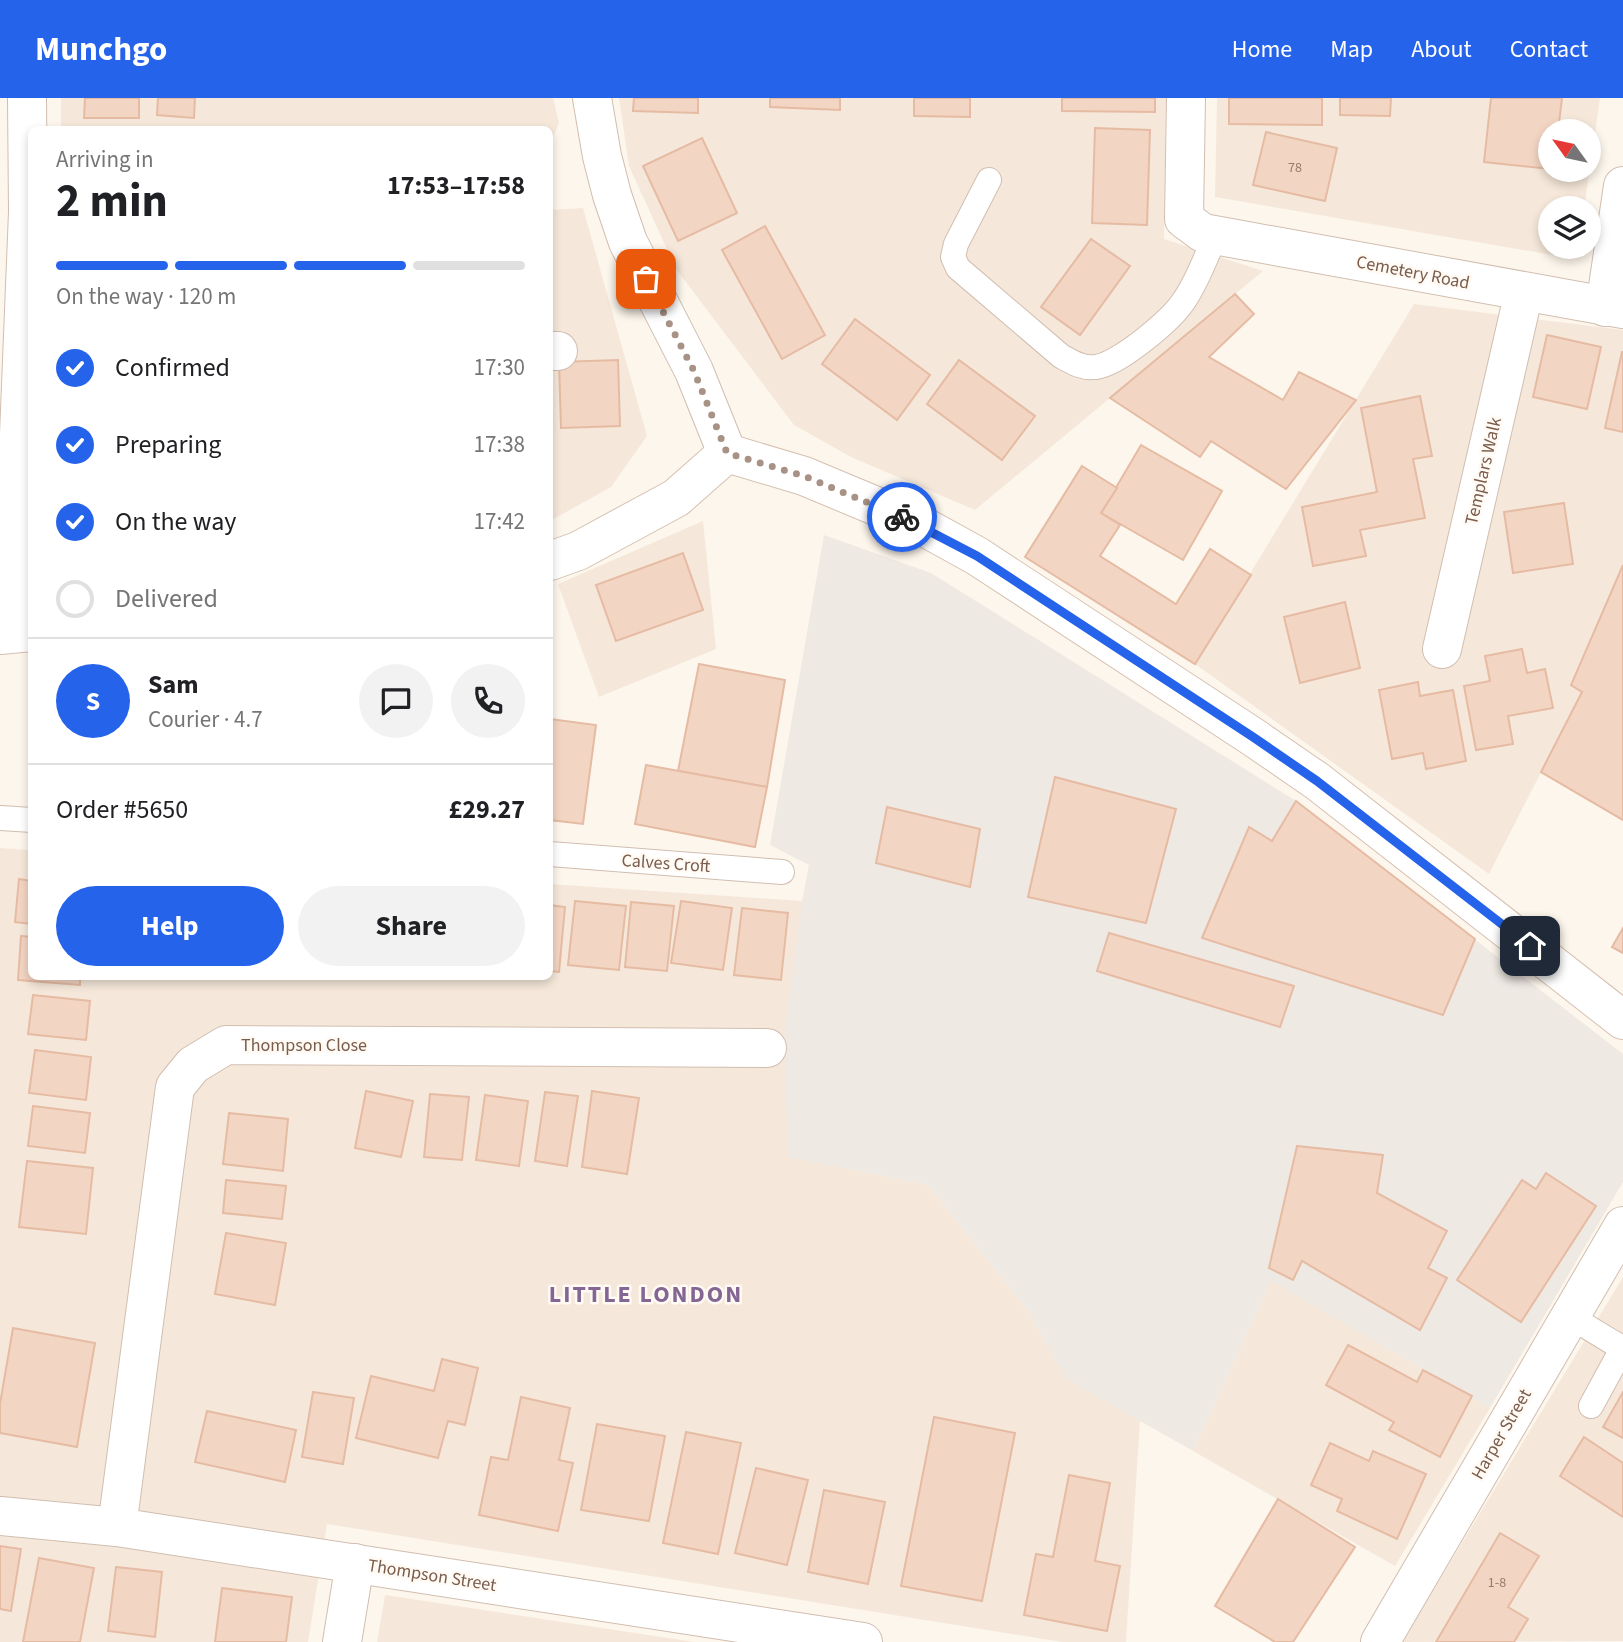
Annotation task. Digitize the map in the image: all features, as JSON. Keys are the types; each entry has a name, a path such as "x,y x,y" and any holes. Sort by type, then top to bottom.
{"street":[{"path":"27,98 28,136"},
{"path":"592,98 602,156 628,242 694,371 727,453"},
{"path":"1186,98 1184,219 1209,234"},
{"path":"1614,308 1623,186"},
{"name":"Cemetery Road","path":"1209,234 1614,308"},
{"path":"14,633 28,265"},
{"name":"Templars Walk","path":"1442,649 1524,292"},
{"path":"553,560 578,551 676,498 727,453"},
{"path":"727,453 804,476 919,524 977,556 1317,781 1623,1020"},
{"name":"Thompson Close","path":"117,1527 175,1087 193,1065 226,1045 767,1048"},
{"name":"Harper Street","path":"1380,1642 1623,1226"},
{"name":"Thompson Street","path":"0,1516 117,1527 863,1642"},
{"path":"342,1642 355,1563"}],"lane":[{"path":"989,180 956,244 953,257 958,268 1060,356 1078,366 1095,368 1115,362 1160,327 1185,301 1209,234"},
{"path":"0,818 28,820"},
{"name":"Calves Croft","path":"553,854 782,872"},
{"path":"1570,1316 1623,1348 1591,1405"}],"shaded area":[{"path":"61,98 553,98 559,123 553,138 553,126 61,126"},
{"path":"619,98 1166,98 1164,239 1263,271 975,510 851,457 794,425 676,269 629,166"},
{"path":"1217,98 1600,98 1597,119 1538,119 1538,182 1588,182 1586,196 1538,196 1538,252 1215,197"},
{"path":"583,208 647,436 611,487 553,519 553,210"},
{"path":"1414,304 1623,330 1623,565 1571,685 1582,692 1489,874 1195,664"},
{"path":"703,521 716,649 599,697 558,584"},
{"path":"824,535 931,573 1296,801 1623,1054 1623,1182 1490,1408 1271,1281 1193,1451 1066,1379 1025,1307 928,1185 788,1157 784,1039 809,865 770,845"},
{"path":"0,848 28,850 28,980 553,980 553,884 802,901 796,1049 788,1156 928,1185 1025,1307 1066,1378 1140,1420 1126,1642 1062,1642 327,1524 308,1642 0,1642"},
{"path":"1623,1277 1623,1641 1402,1642"},
{"path":"1271,1280 1490,1408 1395,1566 1193,1451"},
{"path":"385,1595 694,1642 377,1642"}],"building":[{"path":"85,98 139,98 139,118 84,118"},
{"path":"158,98 195,98 194,118 157,115"},
{"path":"634,98 698,98 698,113 633,111"},
{"path":"770,98 840,98 840,110 770,107"},
{"path":"914,98 970,98 970,117 914,116"},
{"path":"1062,98 1155,98 1155,112 1062,111"},
{"path":"1229,98 1322,98 1322,125 1229,124"},
{"path":"1340,98 1391,98 1390,116 1340,115"},
{"path":"1491,98 1562,98 1559,119 1538,119 1538,168 1484,162"},
{"path":"1095,128 1150,130 1147,225 1092,223"},
{"path":"1266,132 1337,148 1325,201 1253,185"},
{"path":"702,138 737,213 678,241 643,166"},
{"path":"765,226 825,335 782,359 722,250"},
{"path":"1091,239 1130,266 1080,335 1041,307"},
{"path":"1235,294 1254,314 1209,357 1283,400 1299,372 1356,400 1286,489 1211,441 1200,457 1110,398"},
{"path":"855,319 930,375 897,420 822,364"},
{"path":"1547,335 1601,347 1587,409 1533,397"},
{"path":"1623,352 1623,432 1605,428"},
{"path":"618,360 620,426 561,428 559,362"},
{"path":"959,360 1035,416 1002,460 927,404"},
{"path":"1420,396 1432,456 1413,459 1425,518 1360,530 1366,556 1313,566 1302,507 1377,492 1361,408"},
{"path":"1141,445 1222,491 1183,560 1101,513"},
{"path":"1082,466 1117,488 1101,513 1120,525 1100,556 1176,604 1210,549 1251,575 1195,664 1025,557"},
{"path":"1564,503 1573,564 1513,573 1504,512"},
{"path":"683,553 703,610 616,641 596,585"},
{"path":"1623,565 1623,820 1541,772 1582,692 1571,685"},
{"path":"1345,602 1360,668 1300,683 1284,617"},
{"path":"1522,649 1527,673 1545,669 1553,708 1508,716 1513,744 1476,750 1464,686 1490,681 1485,656"},
{"path":"699,664 785,680 767,787 678,771"},
{"path":"1418,682 1420,696 1453,690 1466,761 1426,769 1423,753 1392,759 1379,690"},
{"path":"553,719 596,725 583,824 553,820"},
{"path":"646,765 767,787 755,847 635,824"},
{"path":"1055,777 1176,809 1146,923 1028,897"},
{"path":"1296,801 1475,939 1443,1015 1202,938 1249,827 1272,841"},
{"path":"887,807 980,829 970,887 876,863"},
{"path":"19,879 28,880 28,924 15,922"},
{"path":"575,901 626,906 619,970 568,965"},
{"path":"681,901 732,908 723,970 671,963"},
{"path":"631,902 674,906 667,971 625,967"},
{"path":"553,905 565,907 559,972 553,971"},
{"path":"742,908 788,913 781,980 734,975"},
{"path":"1623,928 1623,953 1612,947"},
{"path":"1109,933 1294,986 1280,1027 1097,971"},
{"path":"21,936 28,937 28,980 80,980 80,985 18,980"},
{"path":"33,995 90,1001 86,1040 28,1034"},
{"path":"35,1050 91,1057 86,1100 29,1093"},
{"path":"366,1091 413,1101 401,1157 355,1148"},
{"path":"592,1091 639,1098 627,1174 582,1167"},
{"path":"545,1092 578,1096 567,1166 535,1161"},
{"path":"430,1094 469,1097 462,1160 424,1157"},
{"path":"485,1095 528,1101 519,1166 476,1160"},
{"path":"33,1106 90,1113 85,1153 28,1146"},
{"path":"229,1113 288,1119 283,1171 223,1164"},
{"path":"1297,1146 1383,1155 1377,1193 1447,1231 1428,1268 1447,1278 1420,1330 1302,1261 1293,1280 1269,1268"},
{"path":"27,1161 93,1168 86,1234 19,1227"},
{"path":"1546,1173 1596,1206 1521,1322 1457,1280 1522,1180 1536,1189"},
{"path":"226,1180 286,1186 282,1219 223,1213"},
{"path":"226,1233 286,1243 275,1305 215,1294"},
{"path":"13,1328 95,1343 77,1447 0,1433 0,1404"},
{"path":"1348,1345 1417,1382 1423,1370 1472,1396 1440,1457 1389,1430 1394,1422 1326,1385"},
{"path":"442,1359 478,1368 465,1425 448,1421 438,1458 356,1438 371,1376 434,1391"},
{"path":"313,1392 354,1398 343,1464 302,1457"},
{"path":"1623,1392 1623,1438 1603,1427"},
{"path":"521,1397 570,1408 559,1460 573,1463 558,1531 479,1515 491,1457 508,1460"},
{"path":"207,1411 296,1430 285,1482 195,1462"},
{"path":"934,1417 1015,1433 982,1601 901,1586"},
{"path":"597,1424 665,1436 649,1521 581,1510"},
{"path":"686,1432 741,1443 718,1554 663,1543"},
{"path":"1584,1437 1623,1463 1623,1517 1560,1476"},
{"path":"1330,1443 1369,1461 1373,1451 1426,1474 1397,1539 1337,1511 1342,1499 1311,1485"},
{"path":"756,1468 808,1480 787,1565 735,1553"},
{"path":"1069,1475 1110,1483 1095,1561 1120,1566 1107,1631 1024,1615 1036,1554 1053,1557"},
{"path":"824,1490 885,1502 868,1584 808,1572"},
{"path":"1278,1499 1355,1547 1293,1642 1275,1642 1215,1606"},
{"path":"1500,1533 1539,1556 1508,1607 1528,1619 1514,1642 1436,1642"},
{"path":"0,1546 21,1549 11,1611 0,1609"},
{"path":"39,1558 94,1568 80,1642 23,1642"},
{"path":"116,1567 162,1572 155,1637 108,1631"},
{"path":"222,1588 292,1597 286,1642 215,1642"}],"way so far":[{"path":"646,279 694,371 727,453 804,476 902,517"}],"district":[{"name":"LITTLE LONDON","path":"646,1294"}],"route":[{"path":"902,517 977,556 1253,737 1317,781 1530,946"}]}
